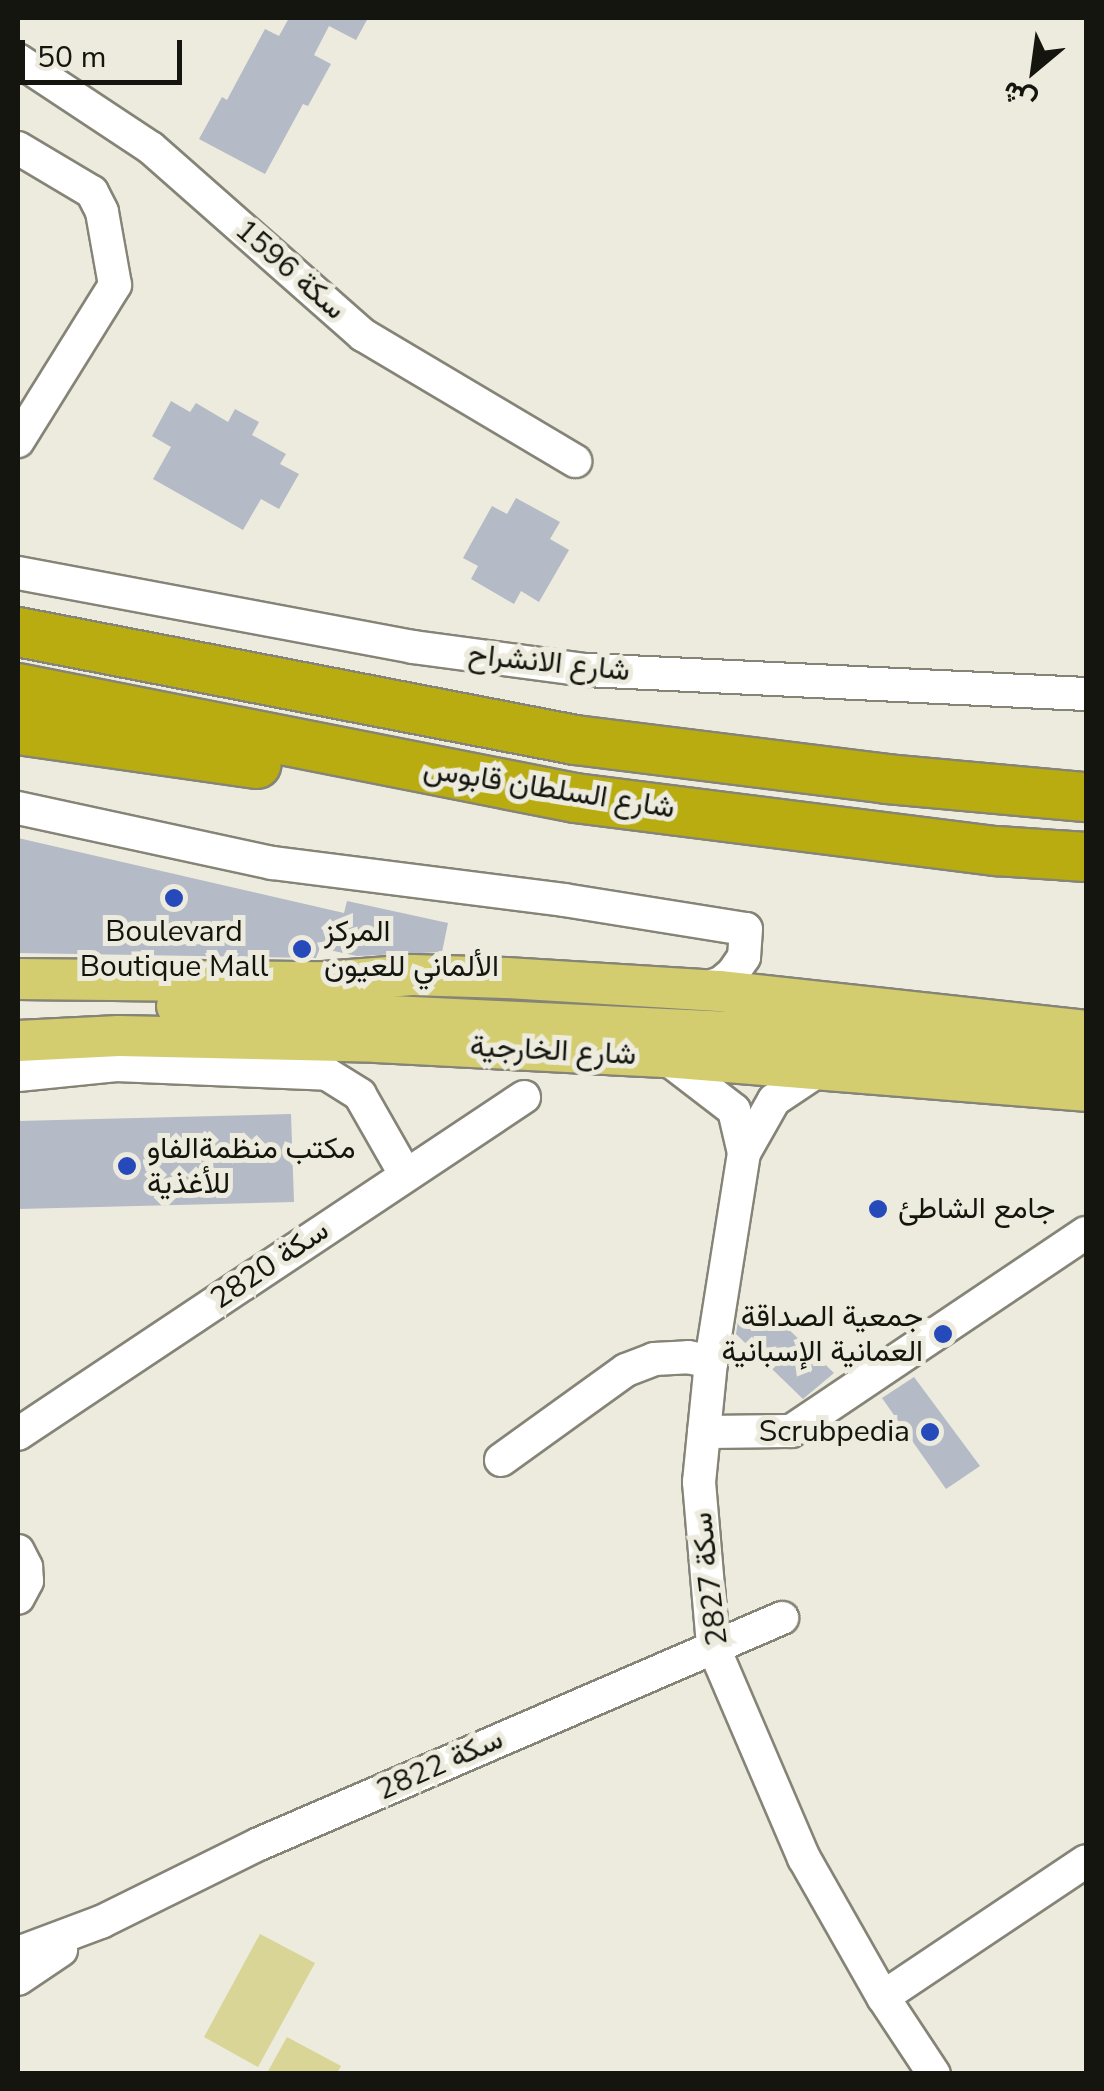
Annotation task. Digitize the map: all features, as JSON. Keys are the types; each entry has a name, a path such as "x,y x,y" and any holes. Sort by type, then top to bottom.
{"highway":[{"name":"شارع السلطان قابوس","path":"18,632 575,740 887,779 1086,797"},
{"name":"شارع السلطان قابوس","path":"18,688 575,798 997,851 1086,858"},
{"path":"18,730 170,755 575,798"}],"main road":[{"path":"18,979 340,982 412,976 590,984 700,990 1086,1032"},
{"path":"381,1012 410,1002 520,998 590,984"},
{"name":"شارع الخارجية","path":"18,1006 381,1012 1086,1056"},
{"name":"شارع الخارجية","path":"18,1040 119,1036 376,1042 664,1057 1086,1092"}],"street":[{"name":"سكة 1596","path":"18,60 151,148 363,335 575,461"},
{"path":"18,148 92,192 102,212 116,285 18,441"},
{"name":"شارع الانشراح","path":"18,573 413,647 586,670 1086,694"},
{"path":"18,808 272,864 546,898 746,929 744,957 733,973 721,983 700,990"},
{"name":"سكة 2827","path":"664,1057 734,1110 744,1153"},
{"path":"18,1074 116,1065 326,1074 360,1095 405,1174"},
{"name":"سكة 2827","path":"819,1070 774,1100 744,1153 711,1362 699,1482 713,1646 804,1858 883,1997 934,2074"},
{"name":"سكة 2820","path":"18,1434 524,1097"},
{"path":"704,1432 791,1431 1086,1232"},
{"path":"501,1460 626,1370 654,1360 688,1357 711,1362"},
{"path":"18,1551 26,1567 27,1581 18,1598"},
{"name":"سكة 2822","path":"22,1949 101,1922 260,1844 782,1618"},
{"path":"883,1997 1086,1862"},
{"name":"سكة 2822","path":"18,1979 101,1922"}],"shaded area":[{"path":"260,1934 315,1963 258,2067 204,2037"},
{"path":"287,2037 341,2066 337,2073 267,2073"}],"building":[{"path":"289,18 368,18 356,40 329,26 314,55 331,64 308,106 303,104 265,174 199,139 222,97 227,100 265,29 279,36"},
{"path":"171,401 190,412 196,403 228,422 235,409 259,422 252,435 286,454 280,464 299,474 279,509 261,499 243,530 153,479 171,447 152,436"},
{"path":"516,498 560,522 550,539 569,550 539,602 521,591 514,604 471,579 478,566 463,558 492,506 507,514"},
{"name":"Boulevard Boutique Mall","path":"18,838 344,913 347,901 448,923 442,952 357,956 320,948 316,958 18,953"},
{"path":"291,1114 294,1202 18,1209 18,1121"},
{"path":"758,1300 834,1373 803,1399 736,1334 738,1321"},
{"name":"Scrubpedia","path":"914,1377 980,1466 946,1489 882,1398"}],"place":[{"name":"Boulevard Boutique Mall","path":"174,898"},
{"name":"المركز الألماني للعيون","path":"302,949"},
{"name":"مكتب منظمةالفاو للأغذية","path":"127,1166"},
{"name":"جامع الشاطئ","path":"878,1209"},
{"name":"جمعية الصداقة العمانية الإسبانية","path":"943,1334"},
{"name":"Scrubpedia","path":"930,1432"}]}
